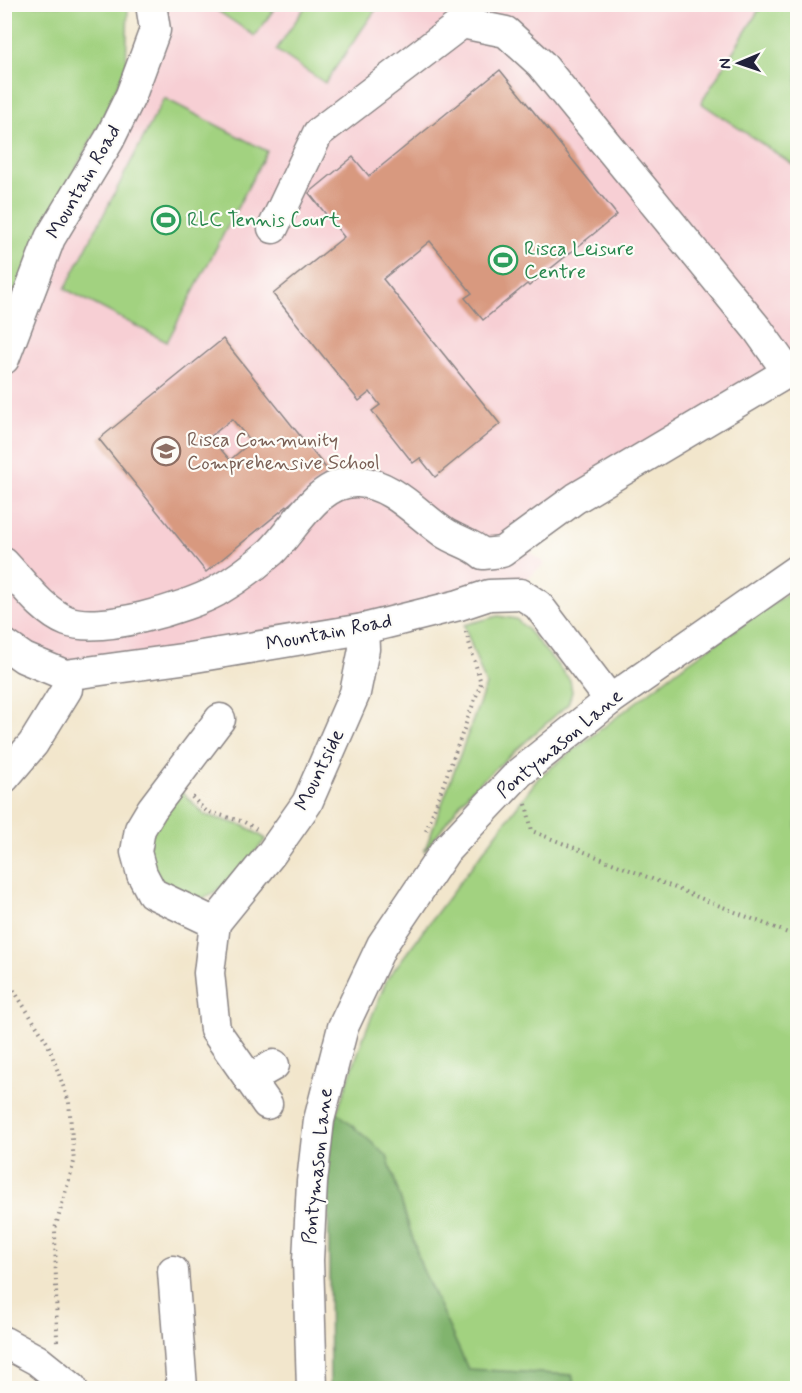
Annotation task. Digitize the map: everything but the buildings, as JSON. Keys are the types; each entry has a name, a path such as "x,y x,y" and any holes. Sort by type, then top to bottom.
{"street":[{"name":"Mountain Road","path":"4,358 51,238 109,140 131,95 155,30 152,4"},
{"path":"4,563 50,612 67,621 82,626 128,620 173,609 214,592 245,573 271,551 319,497 336,486 357,482 371,484 404,501 444,534 483,554 502,552 576,498 792,368 758,330 541,64 506,32 462,23 318,133 273,228"},
{"name":"Pontymason Lane","path":"312,1389 308,1260 312,1182 319,1120 343,1027 382,945 446,850 519,773 610,700 798,569"},
{"name":"Mountain Road","path":"65,675 189,658 363,629 459,605 489,595 521,594 538,606 610,700"},
{"name":"Mountside","path":"215,923 279,843 307,802 355,693 364,649 363,629"},
{"path":"4,644 24,658 65,675 67,689 33,744 4,778"},
{"path":"203,728 175,779 152,809 140,830 136,852 142,874 152,893 215,923 208,973 215,1030 262,1072 267,1104"},
{"path":"173,1271 182,1389"},
{"path":"4,1342 37,1360 64,1383"}],"path":[{"path":"425,833 481,683 459,605"},
{"path":"519,773 532,831 798,937"},
{"path":"175,779 206,811 244,822 279,843"},
{"path":"4,975 48,1044 69,1102 74,1162 55,1230 64,1383"}],"shaded area":[{"path":"151,5 797,5 797,384 612,490 545,536 531,552 545,564 529,577 489,595 65,675 5,644 4,359 109,140"}],"green space":[{"path":"307,4 379,5 325,83 276,50"},
{"path":"5,5 128,5 126,67 101,122 55,207 5,319"},
{"path":"209,5 277,5 255,36"},
{"path":"762,5 797,5 797,167 701,103"},
{"name":"RLC Tennis Court","path":"164,98 267,151 167,342 65,289"},
{"path":"797,587 797,1388 575,1388 572,1375 468,1370 422,1268 337,1112 387,979 539,777 679,669"},
{"path":"498,616 516,619 527,629 570,680 572,692 568,704 469,792 424,852 486,685 464,625"},
{"path":"180,790 205,815 245,826 266,839 223,886 212,894 192,900 162,888 147,857 150,827"},
{"path":"337,1112 387,1156 422,1268 468,1369 572,1375 575,1388 330,1388 328,1159"}],"place":[{"name":"RLC Tennis Court","path":"166,220"},
{"name":"Risca Leisure Centre","path":"503,260"},
{"name":"Risca Community Comprehensive School","path":"166,451"}]}
